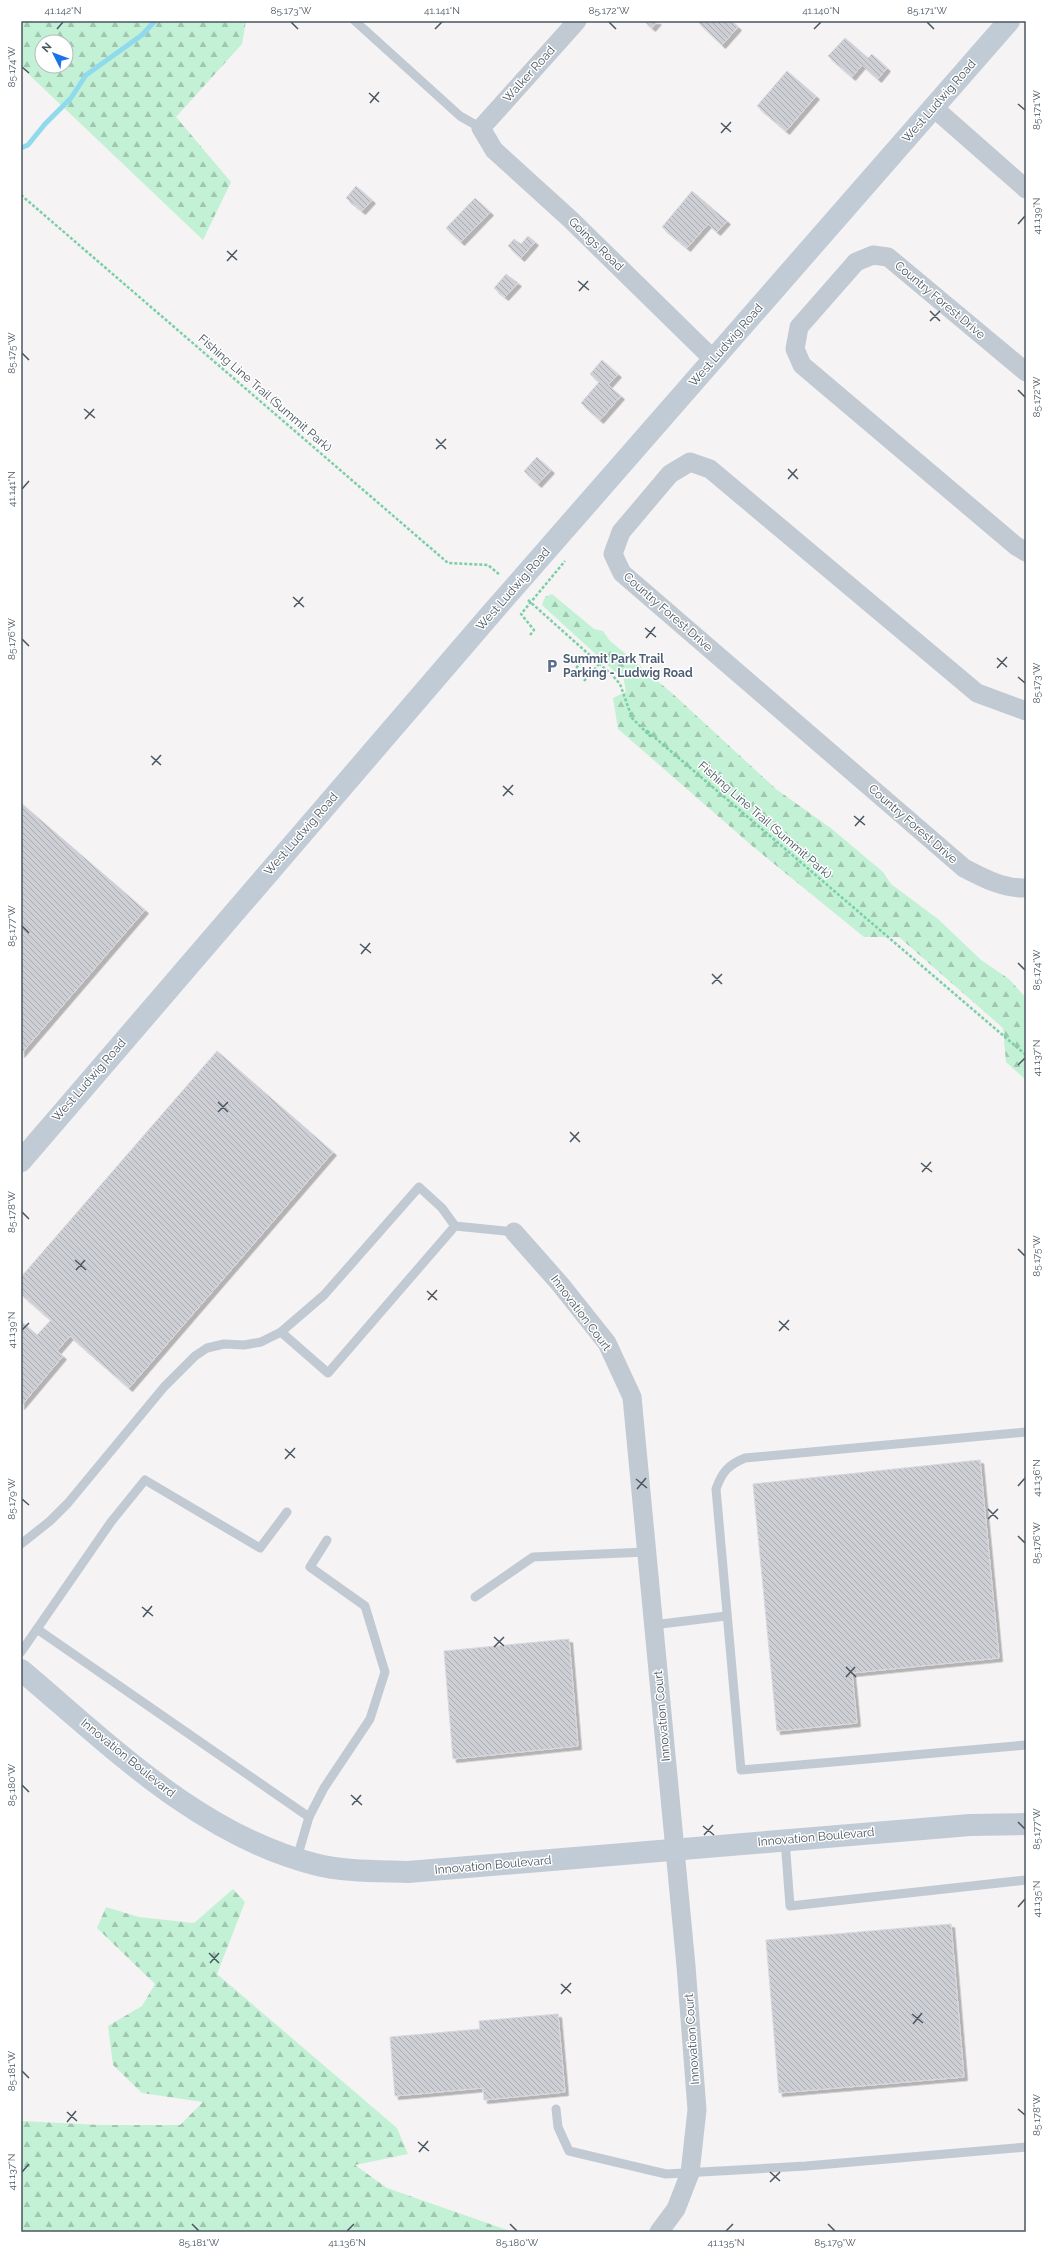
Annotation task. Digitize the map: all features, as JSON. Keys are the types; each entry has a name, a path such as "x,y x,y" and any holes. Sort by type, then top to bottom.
{"main road":[{"name":"West Ludwig Road","path":"21,1161 474,633 1009,21"},
{"name":"Innovation Boulevard","path":"21,1670 160,1787 214,1822 272,1850 315,1864 362,1871 408,1872 472,1868 674,1848 970,1824 1026,1824"}],"street":[{"name":"Walker Road","path":"481,128 577,21"},
{"path":"934,108 1026,190"},
{"name":"Goings Road","path":"481,128 494,150 570,219 714,360"},
{"name":"Country Forest Drive","path":"1026,372 888,257 873,254 856,262 799,328 795,349 802,365 1016,546 1026,552"},
{"name":"Country Forest Drive","path":"1026,711 977,693 710,469 690,462 670,474 621,532 613,554 622,573 964,868 990,881 1018,888 1026,888"},
{"name":"Innovation Court","path":"514,1232 560,1284 607,1343 632,1397 686,1966 697,2110 690,2172 676,2209 659,2232"}],"lane":[{"path":"355,21 460,116 481,128"},
{"path":"21,1544 50,1521 68,1503 164,1387 195,1356 207,1348 224,1344 244,1345 261,1342 281,1332 324,1295 419,1187 442,1208 455,1226 514,1232"},
{"path":"281,1332 328,1373 455,1226"},
{"path":"1026,1432 745,1458 731,1464 721,1474 716,1489 726,1616 741,1770 1026,1745"},
{"path":"21,1652 111,1522 145,1480 260,1548 287,1512"},
{"path":"297,1858 309,1817 324,1788 370,1719 385,1672 365,1606 310,1567 327,1540"},
{"path":"476,1597 533,1557 646,1552"},
{"path":"653,1625 726,1616"},
{"path":"37,1629 309,1817"},
{"path":"785,1840 790,1906 1026,1880"},
{"path":"556,2108 558,2127 570,2151 666,2174 806,2166 1026,2147"}],"path":[{"name":"Fishing Line Trail (Summit Park)","path":"21,195 448,563 488,565 502,577"},
{"name":"Fishing Line Trail (Summit Park)","path":"526,598 620,684 632,718 650,736 646,730 1026,1055"},
{"path":"530,635 534,630 521,614 531,603"},
{"path":"573,672 582,661"},
{"path":"584,681 599,664"}],"green space":[{"path":"21,21 246,21 242,44 176,117 231,182 203,240 21,67"},
{"path":"552,594 594,629 603,631 609,640 673,694 776,789 832,829 883,872 891,884 938,919 981,960 1009,979 1026,998 1026,1080 1006,1062 1003,1028 899,937 864,937 751,845 618,729 613,698 626,692 624,680 542,605 545,597"},
{"path":"233,1889 245,1902 217,1974 397,2128 408,2154 355,2165 387,2188 513,2232 21,2232 21,2121 101,2125 180,2125 203,2102 142,2093 113,2065 108,2026 142,2006 155,1984 97,1928 106,1907 139,1917 194,1923"}],"building":[{"path":"644,21 658,21 652,28"},
{"path":"697,21 732,21 738,27 722,45"},
{"path":"845,38 868,58 872,54 887,68 878,79 862,65 852,77 828,56"},
{"path":"787,71 816,96 786,131 757,106"},
{"path":"356,186 372,200 362,211 346,198"},
{"path":"692,191 727,221 717,232 708,224 687,248 662,227"},
{"path":"475,198 490,212 461,242 446,228"},
{"path":"528,236 535,242 521,258 508,246 514,239 521,244"},
{"path":"506,274 518,283 505,297 494,288"},
{"path":"602,360 618,374 608,385 621,396 600,420 581,403 599,382 590,374"},
{"path":"537,457 551,470 538,484 524,471"},
{"path":"21,803 145,910 21,1054"},
{"path":"217,1051 333,1152 129,1388 70,1336 57,1351 63,1356 21,1406 21,1321 37,1335 51,1320 21,1294 21,1277"},
{"path":"980,1460 999,1658 852,1673 857,1723 777,1731 753,1484"},
{"path":"569,1639 578,1746 453,1759 444,1651"},
{"path":"951,1924 964,2077 779,2093 766,1940"},
{"path":"558,2014 565,2092 484,2100 483,2088 395,2096 390,2037 480,2029 479,2021"}],"waterway":[{"path":"21,148 28,145 45,124 71,98 86,75 142,35 155,21"}],"place":[{"name":"Summit Park Trail Parking - Ludwig Road","path":"552,666"}]}
